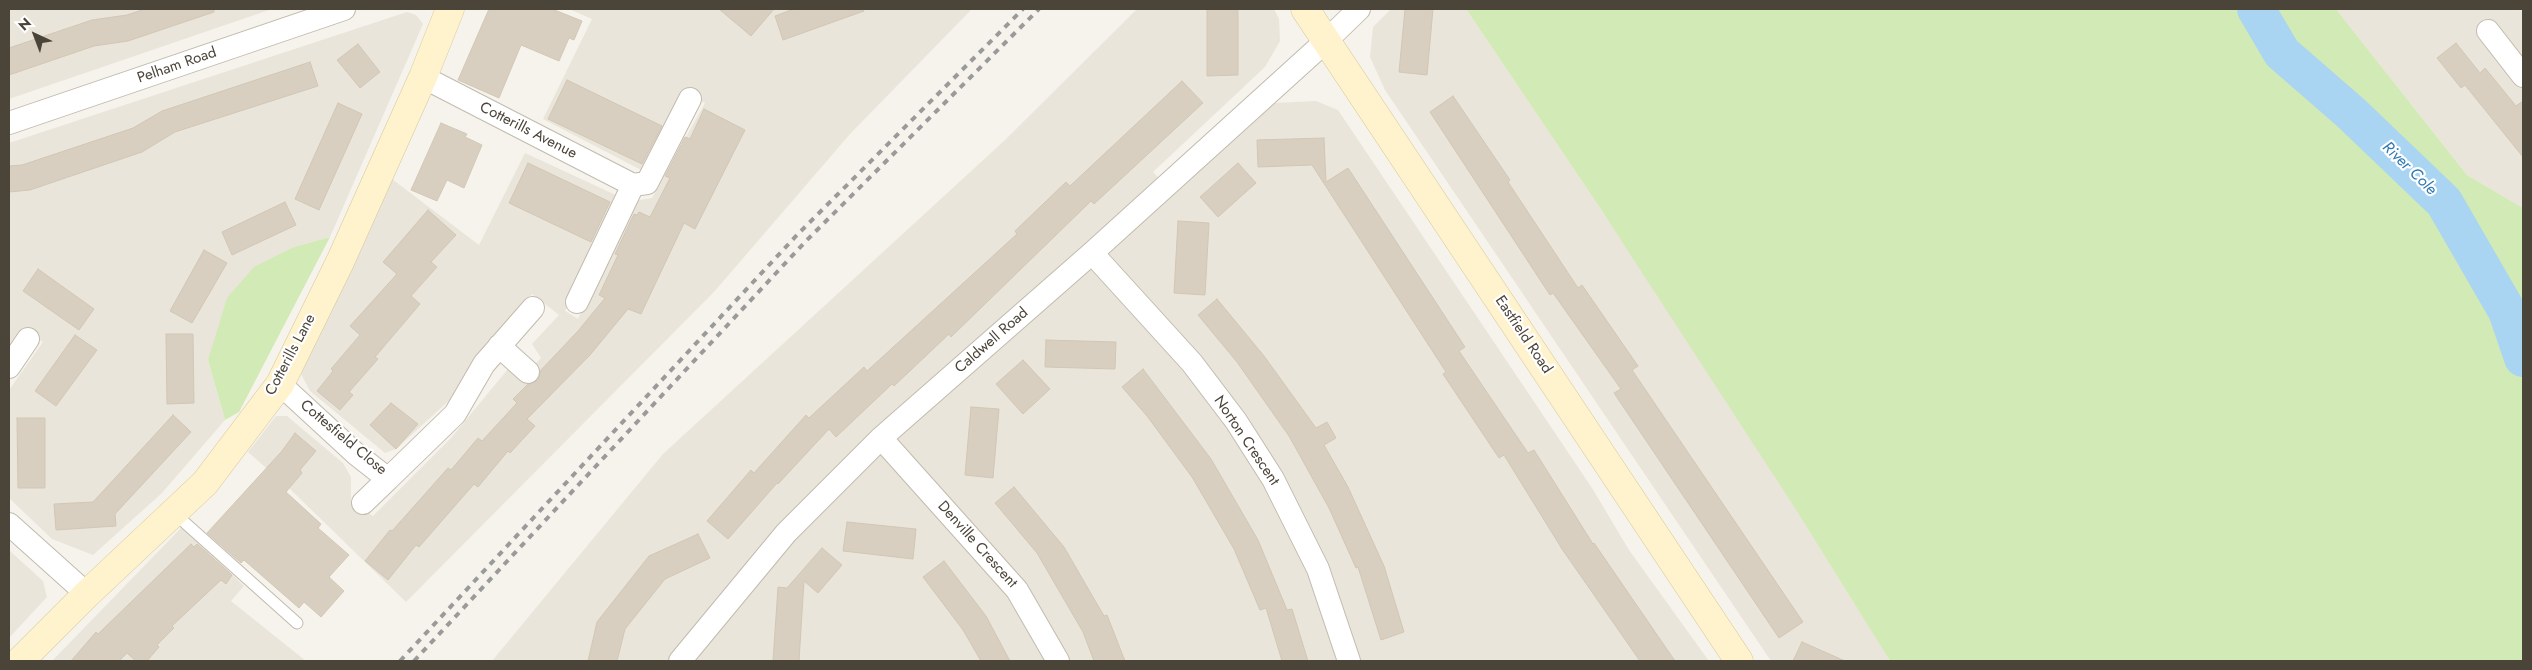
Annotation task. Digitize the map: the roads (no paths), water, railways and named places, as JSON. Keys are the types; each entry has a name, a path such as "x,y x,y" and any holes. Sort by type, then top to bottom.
{"street":[{"name":"Pelham Road","path":"9,123 344,9"},
{"name":"Cotterills Lane","path":"20,661 87,594 206,483 280,384 340,262 423,77 450,9"},
{"name":"Eastfield Road","path":"1305,9 1739,661"},
{"name":"Caldwell Road","path":"692,657 786,533 882,438 1092,253 1359,9"},
{"path":"2488,31 2523,76"},
{"name":"Cotterills Avenue","path":"423,77 633,185"},
{"path":"577,302 633,185 647,183 690,99"},
{"name":"Norton Crescent","path":"1092,253 1192,363 1236,422 1273,479 1318,569 1348,661"},
{"name":"Cottesfield Close","path":"280,384 356,454 388,479 455,414 484,364 533,308"},
{"path":"9,367 28,339"},
{"path":"500,346 528,372"},
{"name":"Denville Crescent","path":"882,438 1017,590 1058,661"},
{"path":"363,503 388,479"},
{"path":"9,524 87,594"}],"lane":[{"path":"174,513 297,623"}],"waterway":[{"name":"River Cole","path":"2256,9 2282,53 2351,113 2444,202 2507,311 2523,358"}],"railway":[{"path":"400,661 797,235 1023,9"},
{"path":"414,661 806,241 1039,9"}]}
